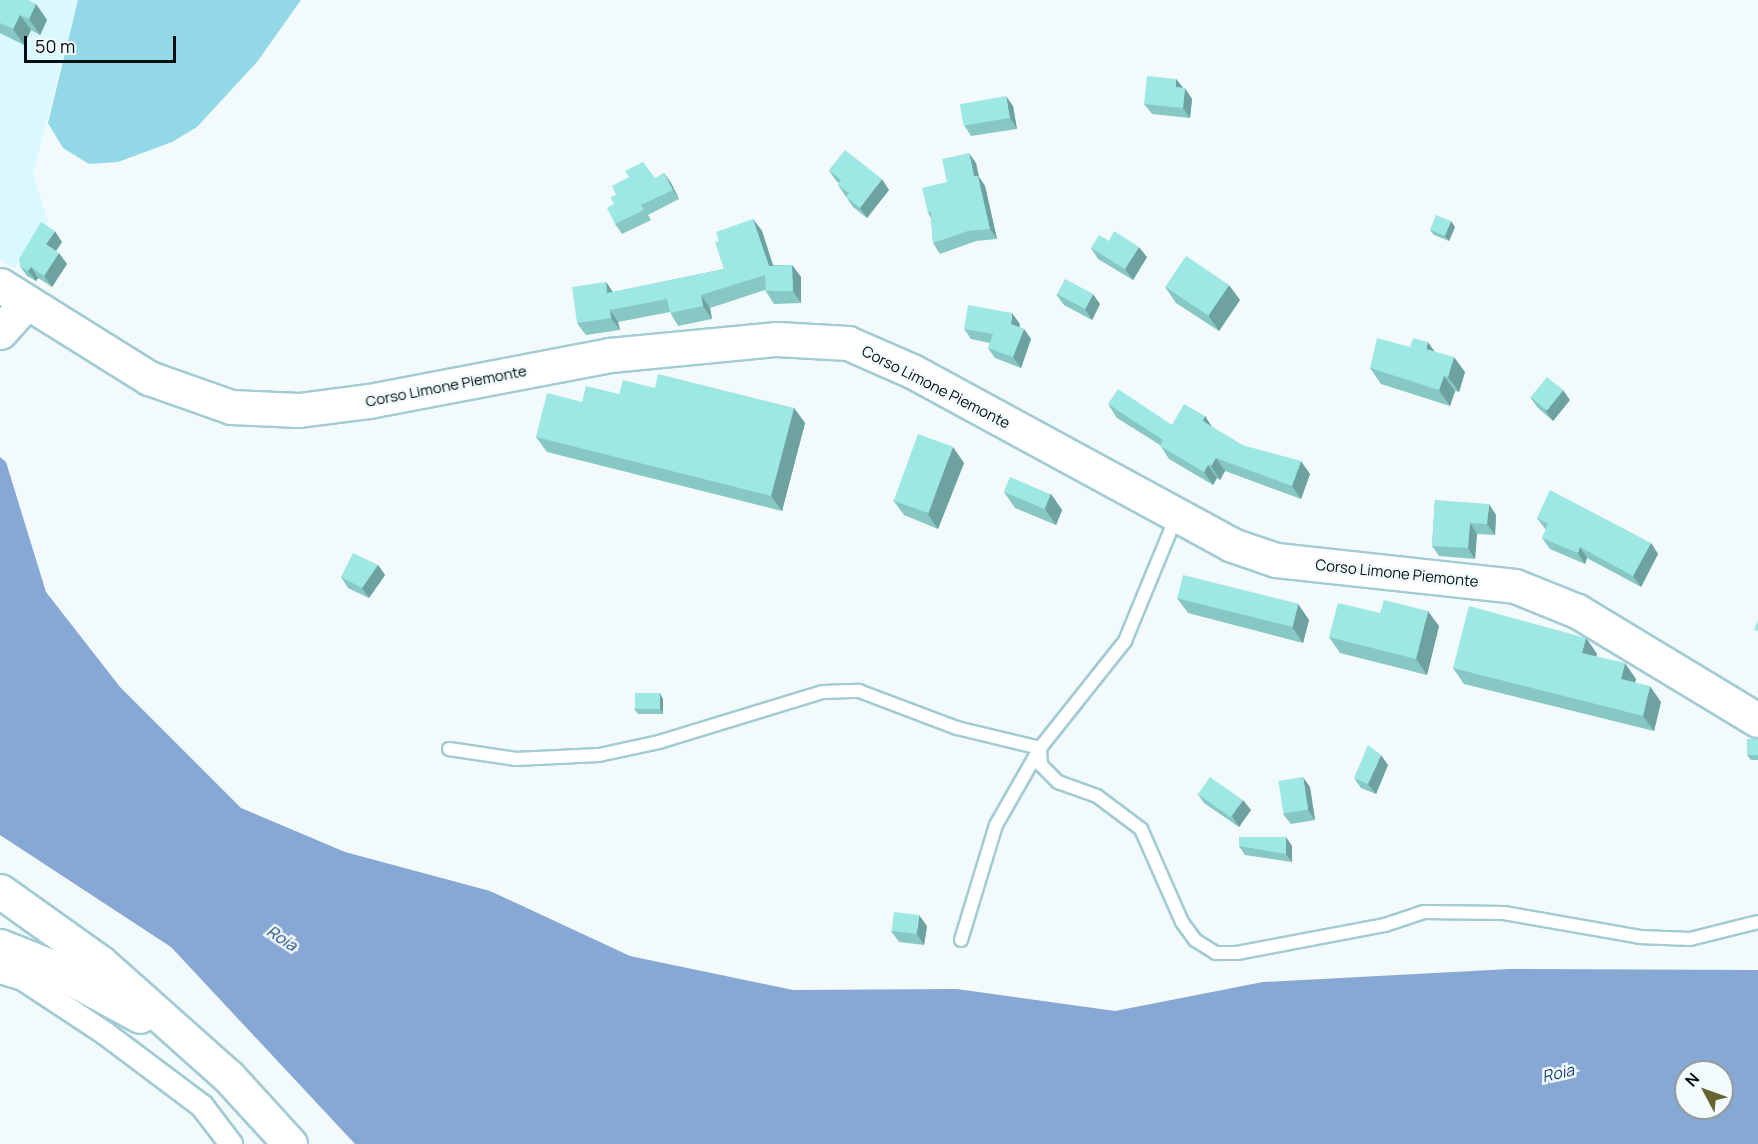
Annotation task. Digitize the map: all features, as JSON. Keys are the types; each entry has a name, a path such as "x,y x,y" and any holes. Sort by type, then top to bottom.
{"main road":[{"path":"0,332 12,293"},
{"name":"Corso Limone Piemonte","path":"12,293 149,378 231,407 299,410 369,401 610,355 777,339 848,343 932,382 1176,517 1233,545 1276,560 1515,586 1577,611 1614,631 1758,720"},
{"path":"0,891 101,963 228,1076 290,1144"},
{"path":"0,946 84,985 196,1047"}],"street":[{"path":"0,972 23,979 106,1034 202,1106 231,1144"}],"lane":[{"path":"961,940 996,825 1040,748 1125,641 1176,517"},
{"path":"449,749 516,759 599,754 659,742 823,692 859,691 957,728 1040,748"},
{"path":"1040,748 1041,765 1058,782 1097,796 1141,829 1182,922 1195,940 1216,953 1237,953 1343,933 1424,912 1504,913 1641,937 1690,939 1758,922"}],"shaded area":[{"path":"0,0 78,0 33,174 48,221 14,268 0,259"},
{"path":"78,0 301,0 257,62 197,127 172,142 118,162 89,164 63,148 48,123"}],"water":[{"name":"Roia","path":"0,457 6,462 46,592 120,687 241,808 345,852 490,891 630,956 793,990 957,989 1115,1011 1263,982 1510,969 1758,970 1758,1144 355,1144 171,947 0,835"}],"building":[{"path":"0,0 28,0 36,4 29,19 20,15 13,29 0,23"},
{"path":"1147,76 1176,79 1176,87 1185,88 1183,108 1144,104"},
{"path":"1006,96 1010,118 964,126 960,104"},
{"path":"845,150 882,179 860,208 846,197 849,193 838,185 841,180 829,170"},
{"path":"969,153 974,176 978,176 990,229 968,231 933,243 931,212 928,213 922,188 947,182 942,159"},
{"path":"643,162 655,178 664,173 673,190 641,205 644,210 615,224 607,208 614,204 610,197 616,195 612,186 629,177 625,171"},
{"path":"1436,215 1451,221 1445,236 1430,230"},
{"path":"753,219 769,266 792,265 793,291 766,291 765,275 701,295 703,306 670,313 667,299 610,310 611,318 577,323 572,287 606,282 607,293 724,269 715,242 719,241 716,232"},
{"path":"41,222 55,231 46,244 59,253 44,276 31,267 28,271 20,266 19,259"},
{"path":"1114,231 1139,247 1125,269 1091,248 1099,235 1109,241"},
{"path":"1186,256 1229,285 1208,316 1165,287"},
{"path":"1065,279 1093,294 1085,309 1057,294"},
{"path":"968,305 1012,313 1011,324 1024,329 1013,357 988,348 993,334 964,329"},
{"path":"1377,338 1410,347 1413,338 1428,342 1426,349 1454,357 1448,377 1444,376 1439,390 1370,368"},
{"path":"658,374 794,408 771,496 536,437 547,393 582,402 586,386 619,394 623,380 655,388"},
{"path":"1547,377 1563,390 1547,410 1531,397"},
{"path":"1118,389 1172,425 1184,404 1205,416 1203,421 1242,445 1301,461 1292,486 1216,458 1204,472 1160,446 1163,440 1108,404"},
{"path":"918,434 953,447 928,513 894,501"},
{"path":"1010,477 1051,494 1044,509 1004,492"},
{"path":"1550,490 1651,543 1633,576 1580,547 1578,553 1542,538 1548,524 1537,518"},
{"path":"1435,500 1489,504 1487,524 1470,523 1468,548 1432,546"},
{"path":"353,553 378,565 362,588 341,577"},
{"path":"1183,575 1298,604 1293,627 1177,598"},
{"path":"1384,600 1428,611 1416,659 1329,637 1338,603 1380,613"},
{"path":"1469,606 1586,638 1582,653 1625,663 1621,679 1650,686 1643,716 1453,668"},
{"path":"635,693 660,693 660,709 635,709"},
{"path":"1747,739 1758,739 1758,755 1747,755"},
{"path":"1368,745 1381,755 1368,784 1354,778"},
{"path":"1210,777 1243,800 1231,817 1198,794"},
{"path":"1303,777 1308,810 1283,814 1278,781"},
{"path":"1239,837 1286,837 1286,854 1239,846"},
{"path":"894,912 919,915 916,934 892,931"}]}
